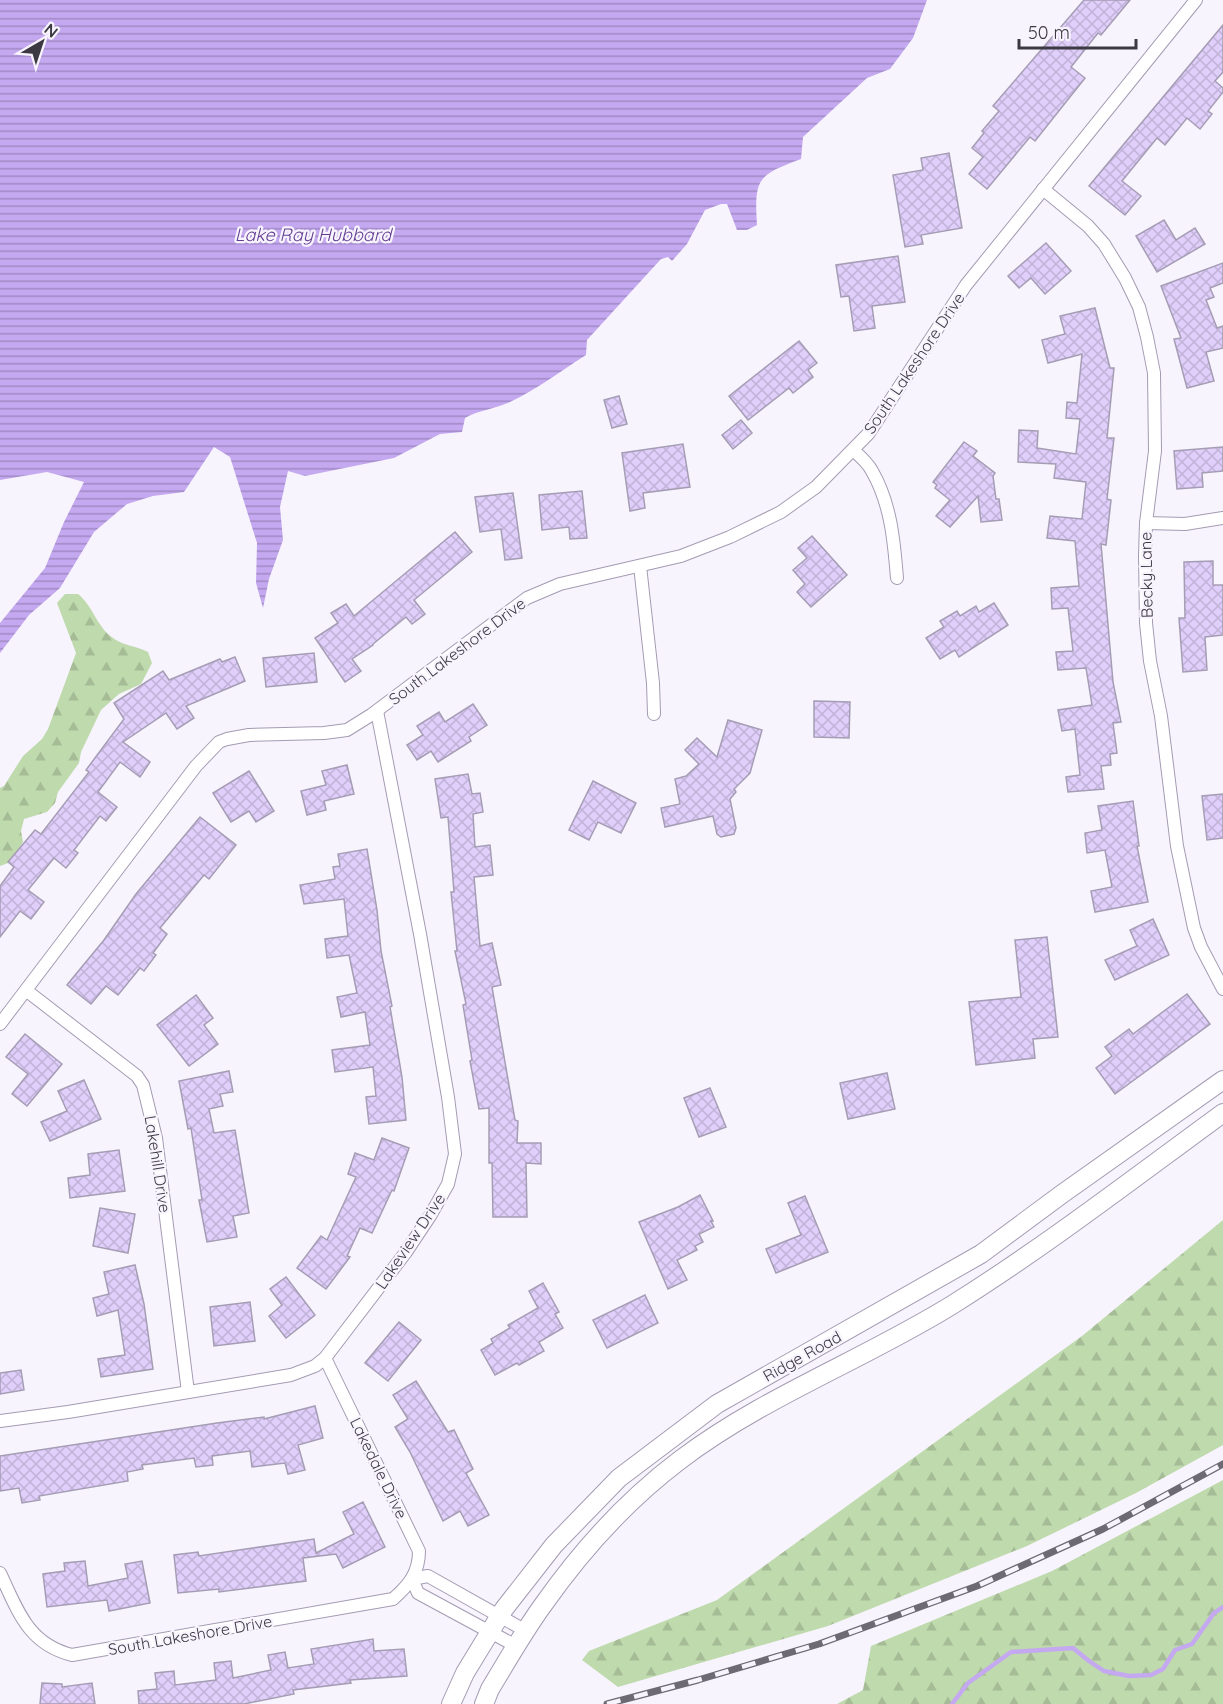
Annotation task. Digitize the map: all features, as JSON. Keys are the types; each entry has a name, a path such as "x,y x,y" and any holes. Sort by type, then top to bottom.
{"main road":[{"name":"Ridge Road","path":"451,1704 465,1673 500,1615 554,1545 619,1478 717,1404 981,1254 1223,1080"},
{"name":"Ridge Road","path":"484,1704 490,1689 543,1604 627,1505 680,1461 757,1410 950,1306 1050,1240 1223,1113"},
{"path":"904,1298 918,1323"}],"street":[{"name":"South Lakeshore Drive","path":"0,1024 196,766 219,742 249,735 324,733 347,730 377,711 527,597 560,584 681,556 730,537 781,512 816,487 869,433 966,285 1196,0"},
{"name":"Becky Lane","path":"1043,189 1088,226 1104,244 1125,278 1138,307 1147,337 1154,373 1155,451 1146,523 1146,624 1150,662 1161,716 1177,846 1194,928 1201,947 1223,989"},
{"path":"853,450 872,470 885,502 891,520 897,578"},
{"path":"1146,523 1185,524 1223,518"},
{"path":"640,566 653,683 654,714"},
{"name":"Lakeview Drive","path":"0,1421 291,1375 315,1366 325,1358 406,1252 448,1184 455,1154 448,1096 420,934 377,711"},
{"name":"Lakehill Drive","path":"27,991 137,1076 143,1085 156,1138 188,1392"},
{"name":"Lakedale Drive","path":"325,1358 419,1551 419,1564 412,1579"},
{"name":"South Lakeshore Drive","path":"0,1574 21,1619 30,1632 56,1651 72,1655 381,1603 393,1599 412,1579"},
{"path":"516,1646 418,1593 412,1579 428,1576 526,1631"}],"green space":[{"path":"65,594 78,594 88,604 108,633 120,642 148,652 152,663 141,684 119,694 101,710 81,752 79,763 58,792 55,803 47,812 24,819 21,831 23,842 11,862 0,866 0,788 4,786 23,756 42,739 48,729 76,653 57,603"},
{"path":"1223,1220 1223,1445 1136,1493 1027,1546 828,1626 618,1687 582,1660 589,1651 717,1600 1082,1336"},
{"path":"1223,1480 1223,1704 837,1704 863,1690 871,1646 1052,1571"}],"water":[{"name":"Lake Ray Hubbard","path":"0,0 927,0 913,38 890,69 867,78 803,137 801,159 776,169 762,180 757,197 757,225 747,230 737,230 727,204 705,210 687,244 672,261 668,257 661,259 587,340 586,355 520,397 465,418 462,432 440,434 394,458 305,476 288,471 280,507 283,540 269,579 263,608 256,583 257,543 230,457 214,447 184,492 153,496 127,504 94,532 60,588 29,615 0,653 0,623 45,568 84,482 47,472 0,480"}],"building":[{"path":"1084,0 1130,0 1101,35 1098,33 1071,67 1085,78 1035,141 1030,137 987,189 969,174 983,157 972,148 984,133 982,131 999,111 993,106"},
{"path":"1223,25 1223,72 1215,81 1223,88 1223,92 1208,111 1212,114 1200,129 1187,118 1165,145 1157,138 1122,181 1141,196 1125,215 1089,186"},
{"path":"949,153 962,228 921,235 923,244 905,247 893,175 923,170 921,158"},
{"path":"1164,220 1176,240 1195,228 1205,244 1157,272 1136,236"},
{"path":"1046,243 1071,271 1045,294 1031,278 1019,288 1008,276"},
{"path":"898,256 905,302 872,306 875,328 854,331 849,296 841,297 836,265"},
{"path":"1223,263 1223,283 1210,288 1214,297 1206,300 1217,328 1223,326 1223,348 1206,352 1214,381 1187,388 1174,339 1181,338 1161,286"},
{"path":"1095,308 1110,368 1114,368 1107,438 1114,438 1107,499 1111,500 1106,545 1101,544 1113,682 1121,722 1113,723 1117,753 1110,754 1111,765 1101,766 1104,789 1068,792 1066,777 1080,775 1075,729 1062,731 1058,710 1092,705 1086,668 1058,670 1056,652 1073,651 1068,608 1052,609 1051,588 1079,586 1075,541 1047,538 1050,516 1082,519 1086,482 1054,478 1056,464 1018,462 1019,430 1038,431 1037,448 1076,454 1080,419 1066,418 1067,402 1077,403 1082,354 1048,363 1042,340 1065,334 1060,316"},
{"path":"799,341 817,363 808,370 813,377 793,393 789,388 748,420 729,396"},
{"path":"619,396 627,424 612,428 604,400"},
{"path":"741,420 752,433 733,449 722,435"},
{"path":"964,442 977,451 973,456 995,473 993,476 996,499 999,499 1002,520 981,522 978,496 950,527 936,516 950,500 935,488 937,485 933,482"},
{"path":"683,444 690,487 643,493 645,508 630,511 622,453"},
{"path":"1223,447 1223,471 1202,473 1203,487 1177,489 1174,451"},
{"path":"582,491 587,538 570,539 569,527 542,530 539,495"},
{"path":"513,493 522,558 505,560 501,529 480,532 475,497"},
{"path":"455,532 472,552 414,600 425,614 412,624 406,617 373,645 352,659 361,671 345,682 315,638 338,623 331,613 346,604 354,616"},
{"path":"812,536 847,575 811,607 797,592 805,584 793,570 807,558 798,548"},
{"path":"1213,561 1213,585 1223,585 1223,635 1205,637 1207,670 1183,672 1179,618 1185,618 1184,562"},
{"path":"994,603 1008,625 959,657 955,650 940,659 926,638 944,627 940,621 957,611 960,616 976,606 979,612"},
{"path":"314,653 317,682 266,687 263,658"},
{"path":"235,657 245,681 186,706 194,718 177,729 166,713 123,742 150,762 140,777 120,762 98,792 117,807 106,821 100,816 74,850 78,853 66,868 54,858 28,890 44,902 31,919 20,911 0,937 0,886 14,867 8,862 35,830 41,834 89,772 86,770 124,719 114,703 163,671 169,680 220,659 222,662"},
{"path":"814,701 850,702 849,738 814,737"},
{"path":"473,704 487,725 469,737 471,741 438,762 431,751 417,760 407,745 423,735 417,726 439,712 445,722"},
{"path":"728,720 762,730 750,773 734,789 736,792 730,799 736,828 734,834 721,837 717,834 713,816 665,827 661,808 680,804 675,779 686,776 699,764 685,750 697,738 717,757"},
{"path":"347,765 354,794 324,801 326,810 307,815 301,791 326,785 322,771"},
{"path":"249,771 274,811 256,822 249,811 231,822 213,793"},
{"path":"468,774 472,794 480,793 483,812 473,814 475,847 490,845 493,875 474,877 480,946 492,943 501,985 492,987 515,1120 518,1121 517,1143 541,1143 541,1164 526,1163 527,1217 493,1217 492,1163 489,1163 489,1108 479,1109 463,1005 466,1004 455,951 457,951 451,892 454,892 448,817 441,818 435,779"},
{"path":"593,781 636,803 621,833 598,822 589,840 569,830"},
{"path":"1223,794 1223,838 1207,840 1202,796"},
{"path":"1133,801 1139,846 1137,846 1148,902 1095,912 1091,891 1112,887 1105,850 1087,853 1085,833 1102,830 1098,806"},
{"path":"200,817 236,845 209,879 204,875 160,928 167,934 153,953 156,955 144,971 140,968 118,995 106,986 91,1004 67,985 104,940 136,894"},
{"path":"367,849 381,951 392,1006 390,1007 402,1077 406,1120 369,1124 366,1097 376,1096 373,1067 335,1072 332,1050 370,1045 365,1012 341,1017 337,997 357,993 349,955 327,958 325,939 348,936 344,899 304,904 300,885 335,879 333,867 340,866 338,854"},
{"path":"1153,919 1169,955 1115,980 1105,960 1137,946 1130,930"},
{"path":"1047,937 1058,1037 1033,1039 1035,1058 976,1065 969,1002 1021,997 1015,940"},
{"path":"1187,994 1210,1024 1115,1094 1096,1068 1112,1056 1105,1047 1129,1029 1133,1034"},
{"path":"196,995 213,1018 204,1025 218,1044 189,1066 157,1025"},
{"path":"25,1034 62,1064 27,1106 12,1094 28,1074 6,1057"},
{"path":"229,1071 233,1092 220,1094 223,1106 209,1109 214,1133 235,1130 249,1213 233,1216 237,1237 207,1242 199,1200 202,1200 191,1128 188,1129 179,1081"},
{"path":"887,1073 895,1109 848,1119 840,1083"},
{"path":"84,1080 101,1119 50,1141 41,1122 67,1111 58,1091"},
{"path":"710,1088 726,1127 699,1137 684,1098"},
{"path":"382,1138 409,1148 394,1191 392,1190 372,1233 360,1228 347,1256 350,1257 326,1289 297,1268 321,1236 327,1240 356,1177 348,1174 355,1153 374,1160"},
{"path":"119,1150 125,1191 70,1198 68,1178 90,1175 88,1154"},
{"path":"700,1195 714,1227 699,1234 703,1242 695,1246 697,1250 677,1260 687,1280 668,1289 639,1222 678,1207"},
{"path":"805,1196 828,1252 776,1273 766,1249 801,1235 788,1203"},
{"path":"100,1208 135,1214 128,1253 93,1246"},
{"path":"135,1265 144,1304 153,1369 101,1377 98,1359 125,1355 118,1310 97,1316 93,1298 109,1294 104,1272"},
{"path":"286,1277 315,1315 286,1338 269,1316 282,1305 270,1289"},
{"path":"543,1283 559,1312 555,1314 563,1328 539,1342 544,1351 495,1375 481,1350 493,1343 491,1339 510,1328 508,1325 538,1308 529,1291"},
{"path":"645,1295 658,1323 607,1348 593,1320"},
{"path":"250,1302 255,1341 214,1346 210,1307"},
{"path":"399,1322 421,1340 388,1381 365,1363"},
{"path":"21,1370 24,1390 0,1394 0,1373"},
{"path":"416,1381 448,1432 454,1430 473,1469 466,1473 489,1515 468,1526 460,1511 443,1521 410,1452 395,1427 408,1419 393,1395"},
{"path":"315,1406 323,1438 298,1445 305,1470 288,1474 285,1463 252,1467 250,1451 212,1456 213,1465 196,1467 194,1458 142,1465 143,1469 127,1472 128,1481 39,1496 40,1500 22,1503 19,1488 0,1491 0,1456 217,1423 264,1417 264,1419"},
{"path":"363,1502 385,1547 343,1568 336,1554 303,1558 306,1581 219,1592 219,1589 178,1593 174,1555 198,1552 199,1556 314,1539 316,1553 354,1534 343,1512"},
{"path":"85,1561 88,1586 128,1578 125,1564 142,1561 150,1603 109,1611 107,1600 47,1607 43,1574 65,1571 64,1563"},
{"path":"373,1639 374,1651 404,1649 407,1676 350,1680 351,1683 293,1690 294,1694 244,1704 139,1704 138,1691 157,1689 155,1673 174,1671 175,1685 216,1680 214,1663 231,1661 233,1678 271,1670 268,1655 285,1652 288,1668 314,1664 311,1649"},
{"path":"42,1683 62,1684 62,1687 92,1683 95,1704 40,1704"}],"waterway":[{"path":"952,1704 968,1683 1011,1652 1073,1648 1104,1671 1129,1676 1151,1675 1163,1669 1175,1650 1192,1644 1214,1613 1223,1607"}],"railway":[{"path":"607,1704 819,1644 977,1586 1103,1529 1223,1464"}]}
